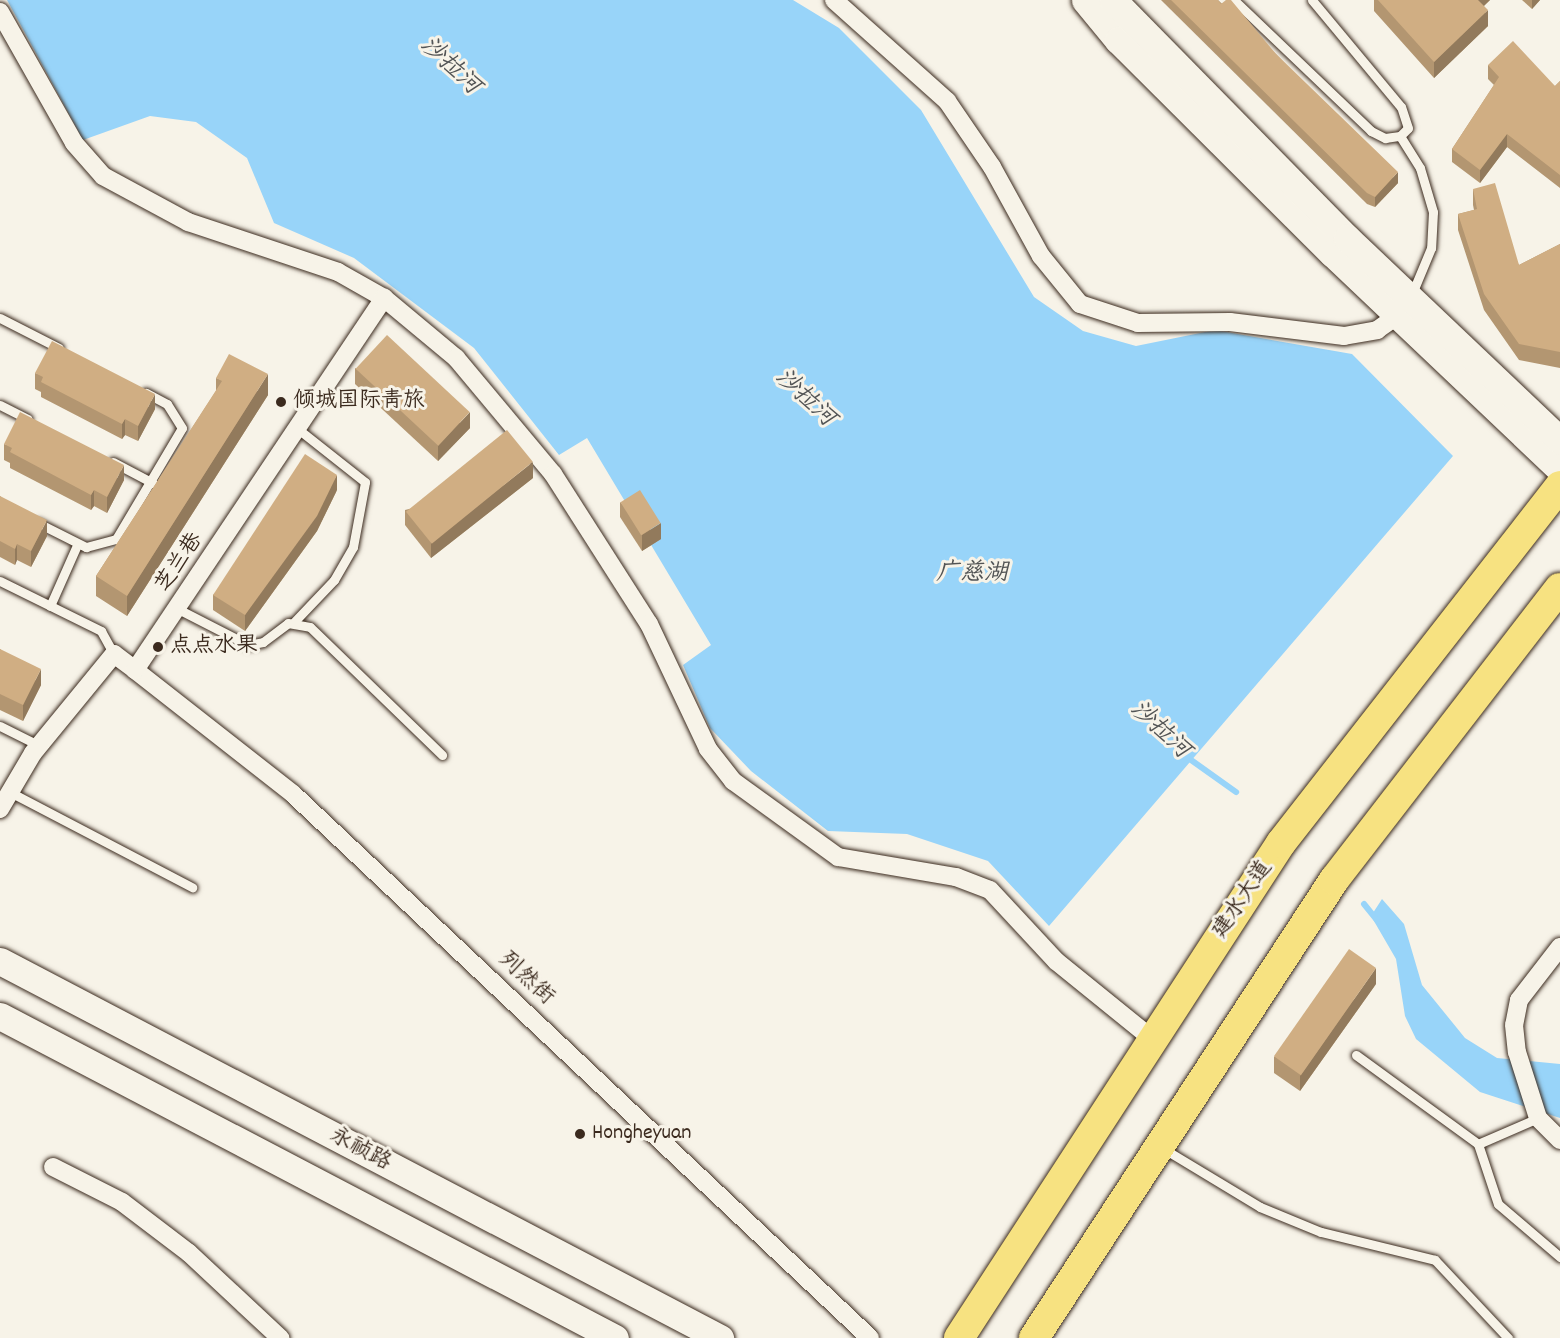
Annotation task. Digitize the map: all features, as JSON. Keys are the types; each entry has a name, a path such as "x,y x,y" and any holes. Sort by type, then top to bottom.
{"main road":[{"path":"1085,0 1118,40 1404,307 1560,440"},
{"path":"1113,0 1560,469"},
{"name":"建水大道","path":"959,1338 1151,1038 1288,834 1560,486"},
{"path":"1034,1338 1156,1144 1334,880 1560,588"},
{"name":"永祯路","path":"0,961 720,1338"},
{"path":"0,1016 615,1338"}],"street":[{"path":"834,0 947,101 992,167 1041,256 1080,304 1138,323 1230,322 1344,336 1377,330 1404,307"},
{"path":"0,12 74,143 103,176 188,222 320,264 384,298 456,358 553,474 649,624 708,749 733,781 838,857 956,877 990,890 1056,961 1151,1038"},
{"name":"芝兰巷","path":"135,670 178,609 384,298"},
{"path":"0,809 8,791 38,745 114,654 135,670"},
{"name":"列然街","path":"135,670 293,794 870,1338"},
{"path":"1560,947 1519,1000 1516,1052 1538,1118 1560,1140"},
{"path":"53,1167 122,1202 189,1253 280,1338"}],"lane":[{"path":"1234,0 1371,131 1385,138 1400,136 1407,128 1401,107 1312,0"},
{"path":"1400,136 1420,168 1433,212 1429,257 1404,307"},
{"path":"0,318 73,356"},
{"path":"29,518 77,544 96,547 116,539 153,483 182,428 167,404 136,388"},
{"path":"0,405 41,426"},
{"path":"178,609 249,645 294,622 334,580 353,547 365,482 298,429"},
{"path":"102,457 153,483"},
{"path":"50,606 77,544"},
{"path":"0,581 101,631 114,654"},
{"path":"294,622 310,627 442,755"},
{"path":"0,726 38,745"},
{"path":"8,791 192,887"},
{"path":"1356,1055 1478,1144 1498,1204 1560,1257"},
{"path":"1478,1144 1538,1118"},
{"path":"1156,1144 1277,1214 1321,1232 1435,1260 1508,1338"}],"water":[{"name":"广慈湖","path":"7,0 793,0 839,28 921,110 1034,297 1083,331 1136,346 1215,330 1352,354 1453,456 1049,926 988,861 907,834 828,831 751,771 710,728 683,665 711,645 587,438 559,455 474,348 354,258 274,223 247,158 196,122 150,116 83,140"},
{"path":"1382,899 1404,924 1422,985 1465,1038 1497,1058 1560,1064 1560,1118 1480,1092 1416,1039 1405,1016 1396,959 1371,916"}],"building":[{"path":"1171,0 1218,0 1221,4 1226,0 1231,0 1276,54 1398,172 1375,197 1367,193"},
{"path":"1378,0 1478,0 1488,10 1434,62"},
{"path":"1513,41 1555,86 1560,81 1560,175 1507,134 1480,170 1452,149 1499,77 1488,65"},
{"path":"1495,183 1519,265 1560,244 1560,352 1519,344 1484,294 1458,214 1477,209 1473,189"},
{"path":"387,335 470,412 438,446 356,369"},
{"path":"52,341 155,394 138,426 125,419 122,424 41,382 43,377 35,373"},
{"path":"229,354 268,374 127,596 96,576 222,381 216,378"},
{"path":"20,412 124,465 107,497 94,490 91,495 10,452 12,448 4,444"},
{"path":"507,430 533,462 432,544 406,512"},
{"path":"305,454 337,475 317,516 245,615 213,595"},
{"path":"640,490 661,523 641,535 620,502"},
{"path":"0,496 47,520 31,551 17,544 15,549 0,541"},
{"path":"0,649 41,669 23,705 0,694"},
{"path":"1349,949 1376,968 1301,1075 1274,1056"}],"waterway":[{"name":"沙拉河","path":"1184,755 1236,792"},
{"name":"沙拉河","path":"1364,904 1377,920"}],"place":[{"name":"倾城国际青旅","path":"281,402"},
{"name":"点点水果","path":"158,647"},
{"name":"Hongheyuan","path":"580,1134"}]}
